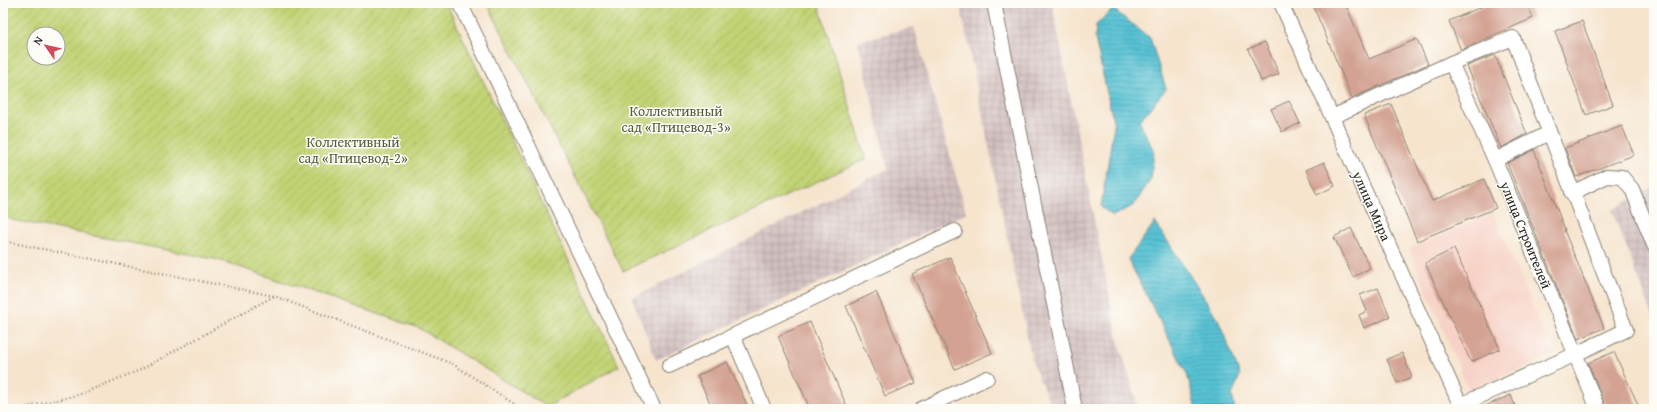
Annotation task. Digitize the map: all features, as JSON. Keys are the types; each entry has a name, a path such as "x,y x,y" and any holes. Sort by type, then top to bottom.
{"street":[{"path":"460,3 654,409"},
{"path":"994,3 1075,409"},
{"name":"улица Мира","path":"1281,3 1461,407"},
{"path":"1332,117 1451,63 1513,38 1626,330 1461,407"},
{"name":"улица Строителей","path":"1451,63 1496,160 1574,355 1598,409"},
{"path":"1496,160 1549,133"},
{"path":"1572,193 1607,176 1622,177 1632,189 1654,245"},
{"path":"668,366 956,231"},
{"path":"733,336 764,409"},
{"path":"921,409 987,378"}],"path":[{"path":"3,10 13,3"},
{"path":"3,239 8,242 274,296 453,364 522,409"},
{"path":"18,409 78,395 140,370 274,296"}],"shaded area":[{"path":"960,3 1052,3 1117,336 1139,409 1052,409 1032,361"},
{"path":"914,27 966,213 656,360 632,298 888,169 858,41"},
{"path":"1654,186 1654,319 1612,210"},
{"path":"1493,213 1553,355 1469,391 1409,249"}],"green space":[{"name":"Коллективный сад «Птицевод-2»","path":"3,3 446,3 619,366 547,407 419,328 219,260 12,220 3,215"},
{"name":"Коллективный сад «Птицевод-3»","path":"487,3 818,3 866,159 623,271"}],"water":[{"path":"1113,9 1150,38 1166,89 1139,121 1154,151 1151,179 1134,205 1113,216 1101,207 1114,125 1095,38 1096,25"},
{"path":"1155,222 1218,319 1240,375 1232,395 1235,409 1196,409 1187,374 1128,259"}],"building":[{"path":"1312,3 1345,3 1369,59 1417,39 1428,64 1352,98"},
{"path":"1490,3 1527,3 1533,18 1461,50 1449,21"},
{"path":"1582,21 1613,105 1586,115 1555,31"},
{"path":"1265,42 1279,74 1261,81 1248,49"},
{"path":"1495,55 1527,134 1501,148 1467,66"},
{"path":"1289,101 1300,123 1282,132 1271,109"},
{"path":"1391,104 1432,201 1484,179 1496,208 1417,241 1364,115"},
{"path":"1622,126 1634,155 1576,177 1565,148"},
{"path":"1534,150 1564,230 1604,328 1578,339 1507,163"},
{"path":"1324,162 1335,186 1317,195 1306,170"},
{"path":"1351,228 1370,268 1353,277 1334,237"},
{"path":"1454,249 1500,349 1471,362 1425,263"},
{"path":"950,257 992,353 955,369 912,274"},
{"path":"1378,288 1390,317 1364,328 1359,315 1367,311 1360,295"},
{"path":"876,292 916,383 885,396 846,306"},
{"path":"810,322 848,409 810,409 778,336"},
{"path":"1614,352 1640,409 1607,409 1588,363"},
{"path":"1402,353 1412,377 1397,383 1387,359"},
{"path":"727,362 749,409 713,409 697,376"},
{"path":"1511,395 1516,409 1478,409"}]}
